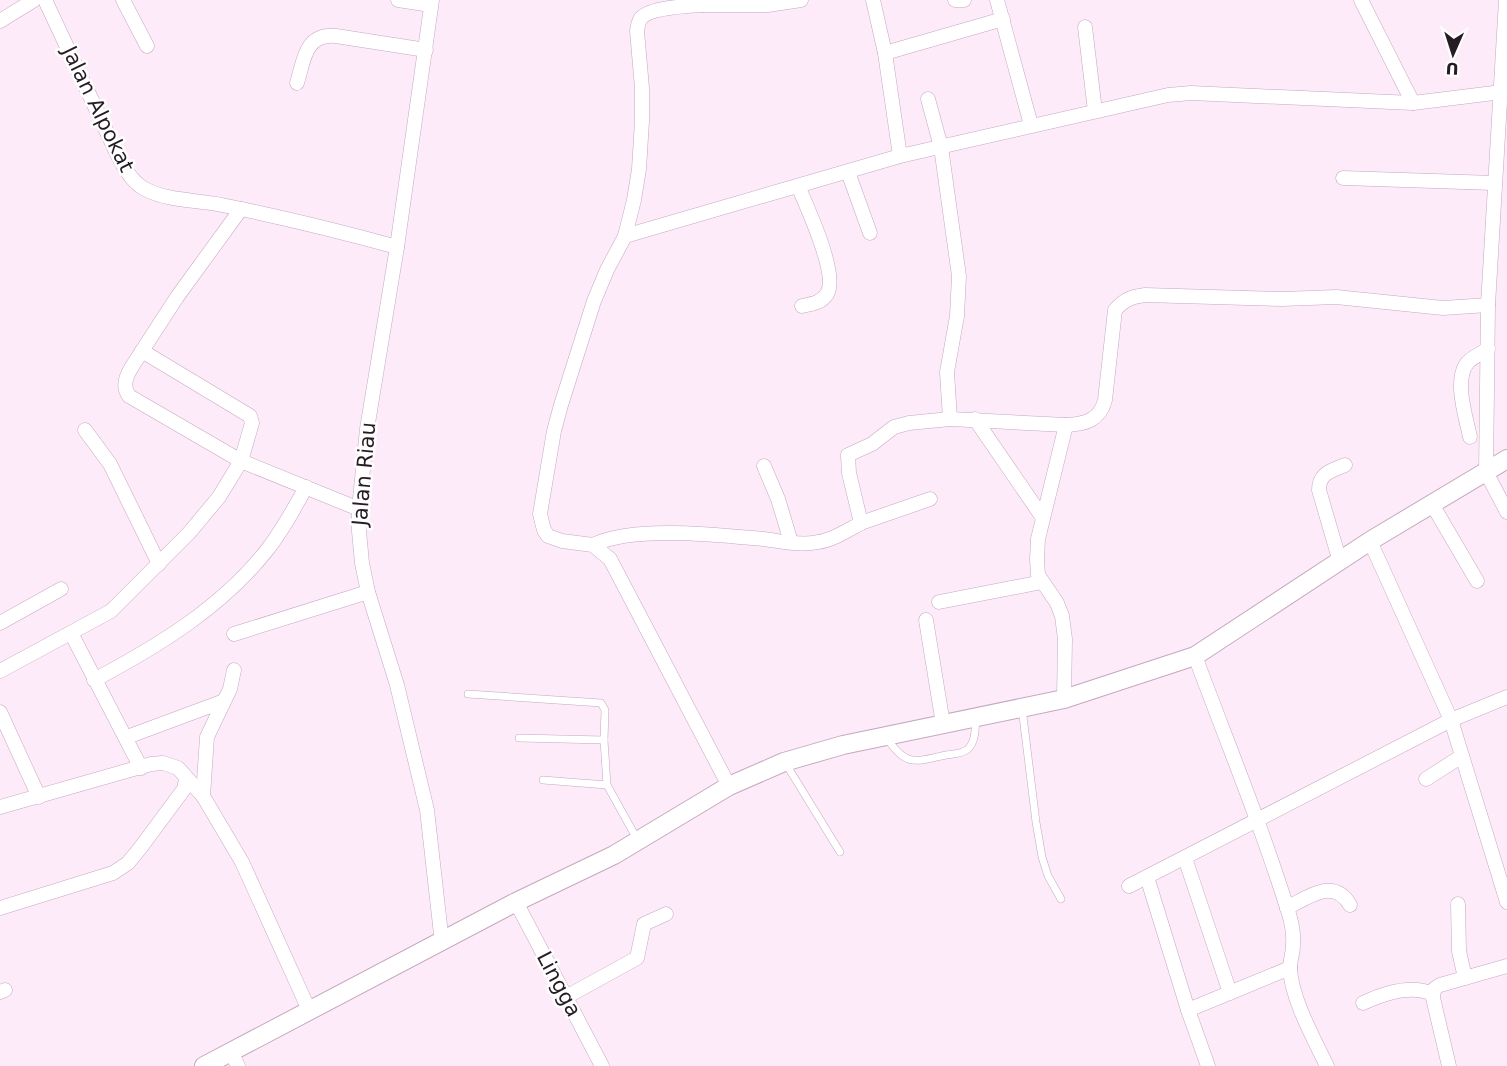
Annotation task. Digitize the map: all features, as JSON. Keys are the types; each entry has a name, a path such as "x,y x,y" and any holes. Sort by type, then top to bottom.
{"main road":[{"path":"204,1066 235,1059 309,1010 442,943 516,902 614,855 729,786 784,762 843,745 1064,699 1195,656 1371,541 1507,459"}],"street":[{"path":"0,21 34,0"},
{"name":"Jalan Alpokat","path":"45,0 119,158 133,180 146,190 156,194 303,222 397,247"},
{"path":"123,0 147,46"},
{"path":"398,0 432,2"},
{"path":"729,786 614,567 603,551 593,545 562,541 548,536 540,514 554,431 568,384 594,301 625,236 634,200 641,143 642,88 638,23 642,17 652,11 703,3 768,5 801,0"},
{"path":"873,0 885,53 900,156"},
{"path":"955,0 964,0"},
{"path":"997,0 1031,125"},
{"path":"1361,0 1413,103"},
{"path":"1506,0 1503,101 1494,183 1488,305 1486,472 1507,512"},
{"name":"Jalan Riau","path":"432,2 397,247 367,429 359,509 360,548 368,592 397,685 426,810 442,943"},
{"path":"885,53 1003,19"},
{"path":"1085,27 1095,111"},
{"path":"297,83 309,47 314,39 321,36 336,36 426,50"},
{"path":"625,236 900,156 1167,95 1191,93 1413,103 1503,101"},
{"path":"928,99 941,147 959,276 957,316 947,372 950,419"},
{"path":"848,172 870,233"},
{"path":"1343,178 1494,183"},
{"path":"798,186 817,232 830,279 828,292 822,300 802,306"},
{"path":"242,209 177,297 141,351 124,382 127,394 241,461 359,509"},
{"path":"861,523 847,462 849,454 872,444 890,430 901,425 950,419 1066,425 1088,422 1100,413 1105,400 1115,310 1124,300 1131,297 1145,295 1282,299 1336,297 1443,308 1488,305"},
{"path":"1470,437 1460,385 1461,374 1468,362 1488,349"},
{"path":"0,671 111,611 189,533 219,497 241,461 252,423 250,416 141,351"},
{"path":"975,419 1043,518"},
{"path":"1064,699 1065,639 1062,616 1057,603 1038,575 1037,549 1066,425"},
{"path":"85,430 110,464 159,564"},
{"path":"1340,562 1319,490 1319,482 1322,475 1345,465"},
{"path":"764,466 778,500 791,542"},
{"path":"94,680 160,644 216,601 267,550 281,531 306,487"},
{"path":"593,545 625,536 705,533 812,543 824,541 861,523 930,499"},
{"path":"1432,504 1478,581"},
{"path":"1371,541 1451,720 1507,902"},
{"path":"939,602 1042,582"},
{"path":"0,624 61,589"},
{"path":"234,634 368,592"},
{"path":"926,620 943,724"},
{"path":"71,633 94,680 127,737 141,768"},
{"path":"1195,656 1287,908 1292,927 1293,945 1290,968 1297,997 1306,1024 1327,1066"},
{"path":"203,796 207,737 230,689 234,670"},
{"path":"1129,886 1451,720 1507,697"},
{"path":"127,737 224,700"},
{"path":"0,712 39,797"},
{"path":"1426,780 1462,756"},
{"path":"0,807 157,763 169,764 184,773 186,779 203,796 242,862 309,1010"},
{"path":"0,908 114,873 128,863 184,789 186,779"},
{"path":"1185,858 1230,993"},
{"path":"1147,877 1188,1010 1208,1066"},
{"path":"1287,908 1326,890 1344,895 1350,905"},
{"name":"Lingga","path":"516,902 602,1066"},
{"path":"1458,904 1459,951 1465,978"},
{"path":"566,997 637,958 644,924 666,914"},
{"path":"1449,1066 1433,994 1434,989 1440,985 1507,966"},
{"path":"1188,1010 1290,968"},
{"path":"1363,1003 1381,994 1411,990 1426,990 1433,994"}],"lane":[{"path":"468,694 599,702 603,705 607,785 639,841"},
{"path":"1022,708 1042,857 1048,876 1060,899"},
{"path":"886,737 901,756 911,760 963,752 975,736 976,718"},
{"path":"519,738 604,740"},
{"path":"784,762 840,852"},
{"path":"543,780 607,785"}]}
